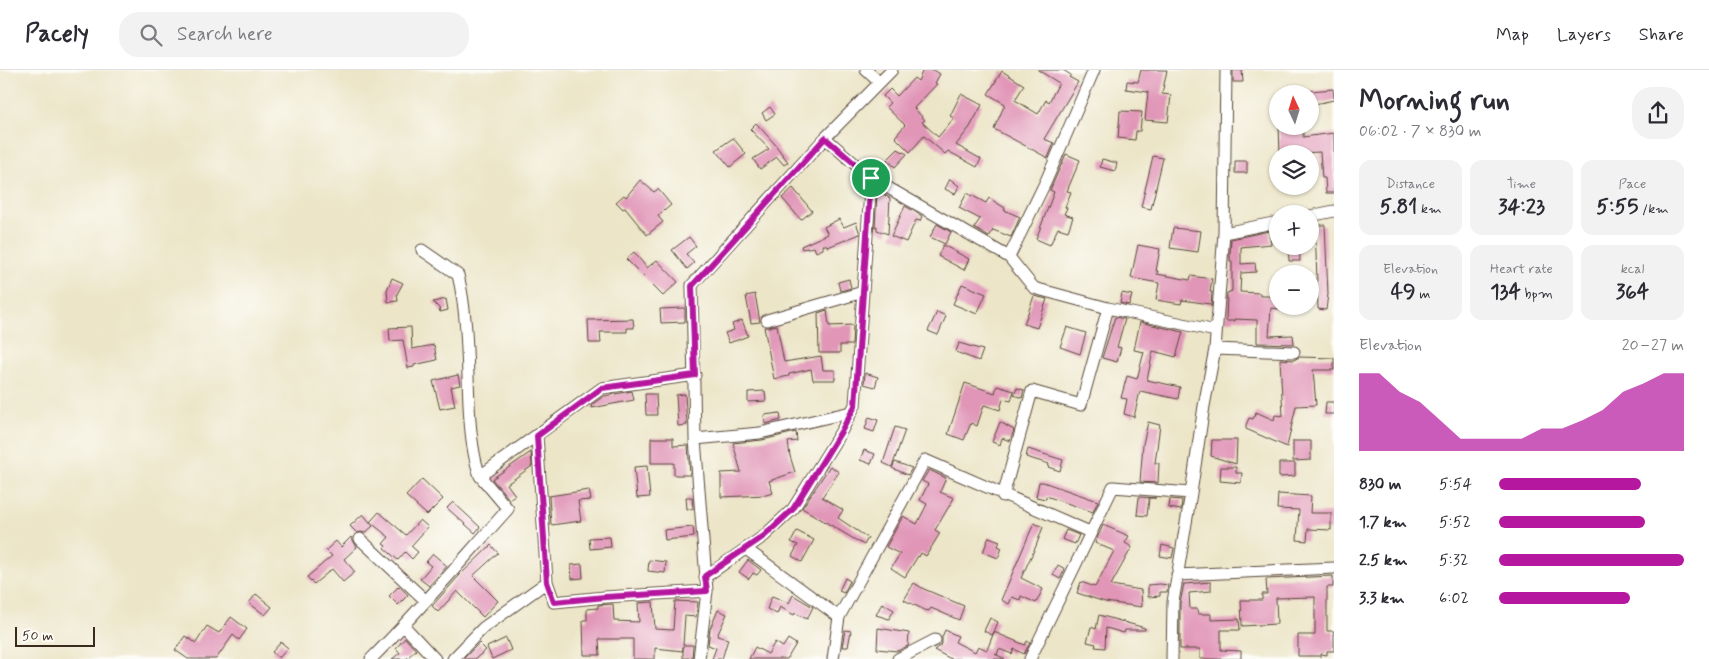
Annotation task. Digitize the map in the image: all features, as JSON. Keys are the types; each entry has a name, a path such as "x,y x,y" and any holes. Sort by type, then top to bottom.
{"street":[{"path":"866,70 879,82"},
{"path":"698,659 707,591 695,440 692,286 825,138 892,70"},
{"path":"1009,257 1046,181 1094,70"},
{"path":"1172,659 1173,602 1204,406 1215,349 1224,233 1226,70"},
{"path":"825,138 871,178 1009,257 1034,288 1108,308 1216,331"},
{"path":"705,576 764,536 793,509 855,406 871,178"},
{"path":"1319,214 1334,211"},
{"path":"1224,233 1269,224"},
{"path":"371,659 404,626 425,600 508,509 480,476 476,466 470,425 464,297 458,274 422,250"},
{"path":"767,320 863,292"},
{"path":"1003,496 1032,391 1081,405 1108,308"},
{"path":"1215,349 1294,352"},
{"path":"480,476 602,388 695,375"},
{"path":"695,440 760,433 851,412"},
{"path":"537,436 547,582 554,602 707,591"},
{"path":"833,659 839,617 925,460 1003,496 1092,533"},
{"path":"1030,659 1113,487 1191,493"},
{"path":"360,539 425,600"},
{"path":"746,549 839,617"},
{"path":"1177,575 1334,568"},
{"path":"453,659 483,628 547,582"},
{"path":"404,626 435,659"},
{"path":"898,659 935,640"}],"building":[{"path":"923,70 934,70 940,74 935,83 937,84 914,108 925,120 922,122 938,137 954,118 950,116 961,94 982,105 970,127 956,145 981,159 977,167 948,151 945,154 924,136 910,152 895,137 905,125 886,107 890,103 883,96 890,89 897,96 914,78 918,81"},
{"path":"1038,70 1063,70 1071,75 1069,77 1078,82 1044,139 1054,143 1048,158 994,129 1005,104 988,94 1002,71 1024,85 1015,100 1038,114 1046,100 1049,102 1059,83"},
{"path":"1141,70 1167,70 1162,94 1171,95 1168,122 1145,120 1148,92 1126,89 1127,81 1138,82"},
{"path":"1233,70 1242,70 1243,82 1233,82"},
{"path":"1333,89 1334,100 1319,103 1319,90"},
{"path":"770,107 775,114 766,120 762,113"},
{"path":"1120,111 1142,112 1140,131 1136,131 1135,140 1118,138"},
{"path":"756,123 788,162 784,165 777,157 760,169 753,159 769,149 750,129"},
{"path":"1334,133 1334,193 1326,193 1325,178 1322,178 1319,145 1280,145 1279,135 1303,135 1303,137"},
{"path":"733,138 746,154 730,167 716,150"},
{"path":"898,149 907,154 895,167 887,160"},
{"path":"1066,154 1080,160 1067,191 1071,192 1064,214 1073,217 1068,231 1058,228 1050,245 1036,239 1054,192 1050,190"},
{"path":"1153,156 1163,158 1151,209 1141,207"},
{"path":"1102,159 1117,163 1115,171 1100,167"},
{"path":"1235,161 1247,161 1247,173 1235,173"},
{"path":"950,179 959,186 955,194 945,189"},
{"path":"640,180 654,192 658,189 671,205 658,216 663,222 647,235 625,208 623,209 616,202 624,195 626,197"},
{"path":"793,188 812,211 801,220 782,198"},
{"path":"967,193 986,203 989,198 1005,208 1004,210 1020,217 1011,237 993,230 989,237 974,228 980,219 959,208"},
{"path":"877,194 883,194 890,198 888,234 877,230 877,226 875,227"},
{"path":"905,206 922,216 920,221 916,220 906,242 891,236"},
{"path":"839,219 844,227 856,222 860,234 828,247 823,245 823,249 816,252 814,247 802,249 801,246 828,234 824,227"},
{"path":"937,224 951,232 945,244 930,237"},
{"path":"1319,225 1325,225 1328,294 1326,310 1319,309 1319,265 1316,265 1316,255 1319,255"},
{"path":"1173,228 1201,231 1198,252 1170,248"},
{"path":"1269,231 1269,244 1241,247 1241,264 1255,263 1256,272 1241,273 1240,292 1260,293 1260,296 1269,296 1269,336 1293,335 1294,344 1257,343 1257,320 1234,319 1234,321 1226,321 1227,293 1232,291 1231,239"},
{"path":"689,237 696,246 686,254 694,263 687,269 672,250"},
{"path":"943,245 969,259 964,270 938,256"},
{"path":"1138,245 1160,249 1157,274 1190,280 1191,276 1212,279 1210,292 1212,292 1211,307 1210,304 1182,300 1181,304 1156,300 1159,283 1131,278"},
{"path":"634,252 647,268 657,260 678,282 663,296 626,259"},
{"path":"1289,255 1300,255 1300,261 1289,261"},
{"path":"392,278 403,283 397,294 398,301 388,302 387,290"},
{"path":"849,279 851,288 840,291 838,282"},
{"path":"962,284 986,294 977,314 953,304"},
{"path":"1122,293 1132,295 1129,305 1120,303"},
{"path":"755,294 760,322 751,323 746,296"},
{"path":"1034,296 1047,299 1037,328 1024,324"},
{"path":"446,299 448,310 440,312 433,302"},
{"path":"685,308 685,322 661,323 660,309"},
{"path":"827,310 829,326 853,325 852,345 840,345 840,353 819,353 818,313"},
{"path":"937,312 946,316 938,335 928,331"},
{"path":"1115,317 1125,319 1117,347 1121,348 1117,362 1102,358"},
{"path":"633,319 634,328 627,328 627,332 600,332 601,343 589,343 588,320"},
{"path":"742,320 748,336 729,343 725,333 734,330 732,324"},
{"path":"1140,322 1183,332 1176,357 1153,351 1147,380 1180,387 1178,399 1140,391 1134,417 1124,414 1127,399 1121,398 1127,376 1137,379 1144,352 1134,350"},
{"path":"777,325 784,362 821,356 823,370 835,370 835,380 813,380 811,369 774,379 764,327"},
{"path":"411,327 412,349 434,345 437,360 408,368 403,340 390,341 389,328"},
{"path":"1067,327 1086,333 1080,354 1060,347"},
{"path":"959,343 983,350 979,361 956,352"},
{"path":"1299,357 1334,358 1334,370 1313,370 1316,405 1296,406 1287,447 1246,429 1246,425 1249,418 1253,419 1256,412 1274,420 1275,415 1283,416 1280,359 1294,360"},
{"path":"865,373 878,377 875,387 864,384"},
{"path":"458,375 460,385 451,387 455,406 440,409 433,381"},
{"path":"965,383 995,393 997,386 1014,391 1011,401 1003,399 1000,410 984,405 977,426 971,423 964,440 948,434"},
{"path":"1017,388 1024,390 1022,398 1014,395"},
{"path":"632,391 634,400 592,408 591,405 604,396"},
{"path":"765,391 766,401 748,402 748,392"},
{"path":"645,394 656,394 657,415 646,415"},
{"path":"685,394 687,425 678,426 676,395"},
{"path":"1326,402 1334,402 1334,414 1325,414"},
{"path":"780,413 781,420 765,424 764,415"},
{"path":"869,417 878,420 874,432 865,429"},
{"path":"1000,422 1014,430 1010,441 1002,438 1000,445 992,442"},
{"path":"1148,422 1160,425 1155,463 1159,463 1158,483 1140,482 1143,444"},
{"path":"895,427 905,430 892,467 883,463"},
{"path":"796,432 797,441 788,442 795,472 769,481 773,493 721,497 721,473 741,472 733,443 762,440"},
{"path":"651,438 673,438 673,446 688,445 690,475 674,475 674,463 651,463"},
{"path":"1212,440 1237,440 1236,464 1211,456"},
{"path":"1293,441 1311,441 1311,460 1293,461"},
{"path":"1028,449 1063,460 1060,471 1048,467 1049,464 1026,457"},
{"path":"864,450 875,454 871,464 860,460"},
{"path":"531,452 532,466 507,484 515,495 509,499 492,479"},
{"path":"895,462 912,468 908,475 892,468"},
{"path":"1279,463 1295,463 1295,476 1279,477"},
{"path":"647,466 650,497 637,498 634,467"},
{"path":"830,466 839,472 822,497 843,510 838,518 868,538 864,545 802,508"},
{"path":"1221,467 1236,467 1236,473 1242,473 1241,483 1220,481"},
{"path":"929,470 946,478 940,492 954,498 935,530 940,533 926,556 921,553 918,556 905,577 891,568 900,554 886,547 903,516 917,524 927,504 920,500 928,484 922,481"},
{"path":"422,479 443,499 427,515 406,496"},
{"path":"1039,482 1098,501 1093,512 1046,496 1046,499 1036,497"},
{"path":"589,490 591,500 578,501 581,521 551,525 549,496"},
{"path":"1278,494 1311,496 1310,513 1331,513 1331,530 1308,529 1307,541 1297,540 1299,510 1277,509"},
{"path":"686,497 692,497 693,509 687,509"},
{"path":"1139,497 1156,498 1149,498 1147,516 1137,515"},
{"path":"1170,499 1182,500 1181,510 1169,508"},
{"path":"453,502 480,527 475,533 447,508"},
{"path":"379,512 406,535 420,520 428,527 411,546 418,552 412,559 405,552 398,560 384,548 386,546 383,544 389,537 370,522"},
{"path":"363,514 373,526 365,533 357,533 350,526"},
{"path":"1034,523 1043,527 1021,578 1043,589 1036,603 1021,596 1020,600 1012,597 1009,604 1001,600"},
{"path":"1103,525 1129,536 1125,543 1132,547 1111,585 1141,590 1142,607 1105,602 1077,593 1081,582 1095,587 1114,551 1095,543"},
{"path":"693,527 694,537 665,540 664,530"},
{"path":"1066,530 1079,535 1075,544 1062,539"},
{"path":"797,531 814,540 802,562 792,556 798,545 791,542"},
{"path":"351,537 357,547 344,559 355,572 343,582 332,569 314,584 307,577 332,556 326,550 336,541 341,547"},
{"path":"610,537 611,547 590,549 589,538"},
{"path":"989,537 1000,541 998,546 1002,548 998,558 983,552"},
{"path":"491,545 498,553 473,576 498,601 483,617 457,591 438,612 432,606"},
{"path":"1162,545 1174,548 1172,558 1160,556"},
{"path":"433,554 447,566 429,586 420,579 431,566 426,562"},
{"path":"649,560 666,562 665,573 648,571"},
{"path":"748,560 761,570 757,575 753,573 749,579 739,572"},
{"path":"582,564 583,578 572,579 571,565"},
{"path":"1058,565 1065,569 1060,579 1053,575"},
{"path":"1333,576 1333,587 1327,587 1327,631 1334,631 1334,651 1327,651 1327,655 1298,656 1298,635 1315,635 1315,597 1276,598 1277,624 1242,626 1241,600 1262,600 1262,594 1267,594 1266,579"},
{"path":"845,578 850,581 844,593 839,591"},
{"path":"1211,582 1211,591 1189,593 1190,609 1197,609 1198,614 1211,614 1211,620 1239,619 1240,630 1221,630 1221,650 1241,651 1241,659 1200,659 1200,649 1180,649 1180,603 1184,584"},
{"path":"914,583 964,606 959,620 931,608 927,611 904,600"},
{"path":"1148,585 1168,585 1167,592 1160,592 1160,596 1148,597"},
{"path":"399,586 408,595 398,605 389,596"},
{"path":"256,594 272,607 265,615 249,603"},
{"path":"793,595 813,607 807,619 795,613 794,615 780,607 777,614 767,609 772,596 789,603"},
{"path":"675,601 698,602 696,617 685,616 683,645 693,645 692,658 683,658 683,651 655,648 655,659 633,659 633,639 599,639 600,655 584,655 583,620 587,620 587,609 598,608 598,605 613,604 614,621 639,622 638,603 653,602 655,629 673,630"},
{"path":"882,603 894,610 889,619 876,615"},
{"path":"718,610 727,614 717,636 728,639 722,659 712,659 716,648 708,645 710,629"},
{"path":"1099,615 1145,628 1145,630 1125,630 1124,633 1106,628 1105,648 1095,647 1096,644 1087,642 1091,627 1096,629"},
{"path":"231,617 247,629 239,640 233,635 216,659 188,659 175,650 185,636 196,643 207,626 219,633"},
{"path":"990,618 998,622 992,635 984,631"},
{"path":"878,628 909,633 908,646 897,651 877,649"},
{"path":"845,630 851,631 848,647 842,647"},
{"path":"945,630 958,636 955,642 975,652 978,646 987,650 994,632 1025,645 1027,641 1030,643 1024,654 1014,649 1012,654 999,649 997,655 1005,659 951,659 934,650 942,644"},
{"path":"405,638 416,650 406,659 392,659 400,653 396,648"},
{"path":"506,638 511,650 492,659 487,647"},
{"path":"788,639 796,644 787,659 749,659 755,647 768,654 775,642 783,647"},
{"path":"281,642 288,648 279,658 272,652"},
{"path":"479,643 486,650 475,659 463,659"}],"route":[{"path":"825,138 871,178 855,406 793,509 764,536 705,576 707,591 554,602 547,582 537,436 602,388 695,375 692,286 825,138"}]}
